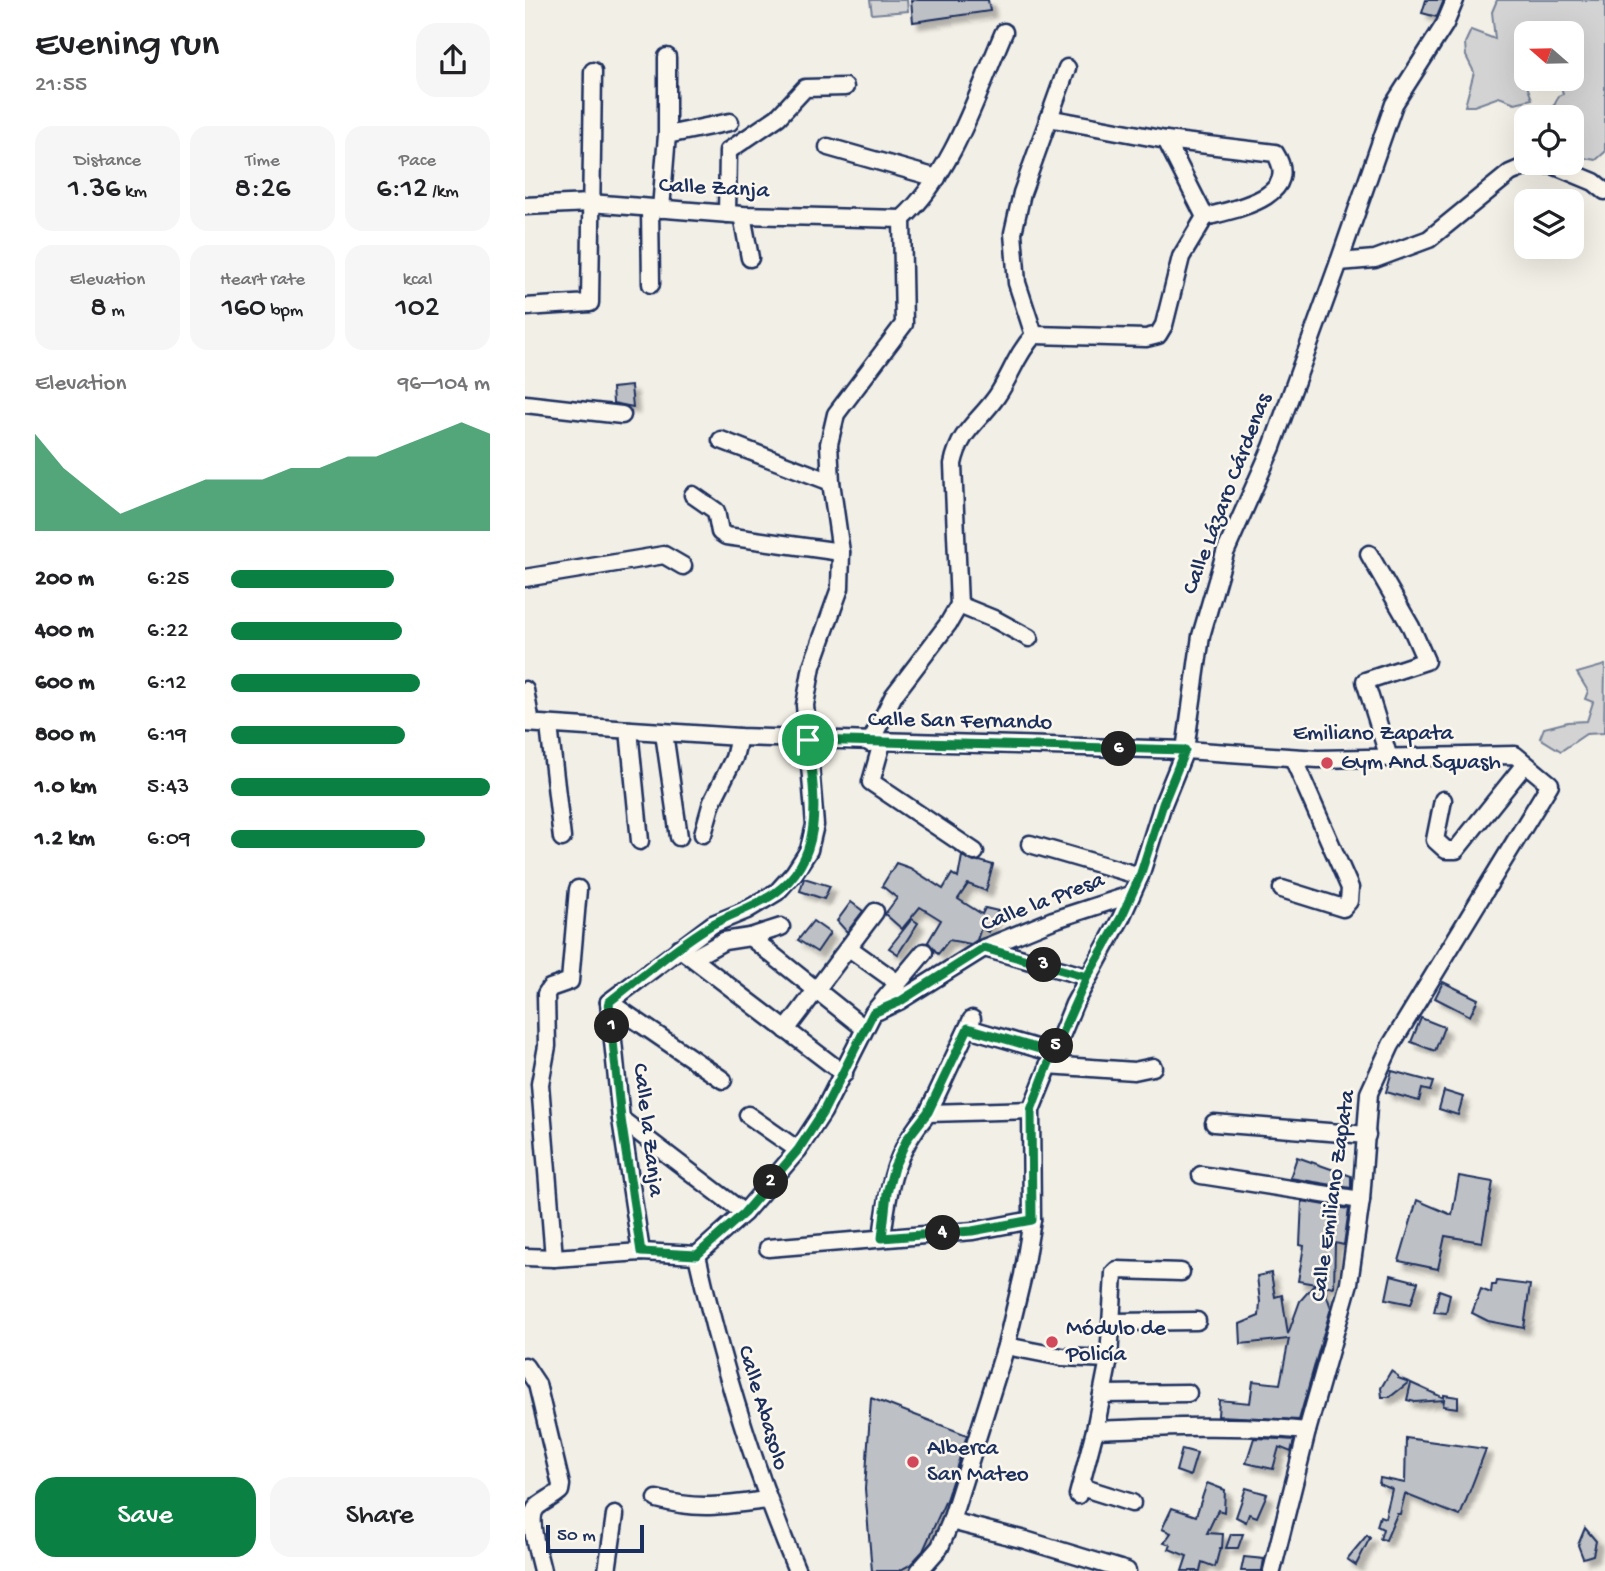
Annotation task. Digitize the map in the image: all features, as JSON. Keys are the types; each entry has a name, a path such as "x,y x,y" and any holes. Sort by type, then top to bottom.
{"street":[{"name":"Calle Lázaro Cárdenas","path":"919,1571 940,1547 951,1521 1006,1346 1023,1275 1032,1220 1031,1110 1050,1059 1087,977 1121,918 1140,876 1163,804 1185,750 1201,636 1225,553 1272,447 1394,104 1445,24 1455,0"},
{"path":"723,1080 609,1002 713,924 747,910 777,892 809,850 814,825 805,705 811,666 840,588 841,552 831,482 829,444 836,414 904,324 902,219 918,204 937,178 1004,32"},
{"path":"651,284 655,209 667,135 667,57"},
{"path":"1034,335 1017,283 1013,233 1021,193 1067,68"},
{"path":"525,307 590,303 593,71"},
{"path":"750,258 735,214 727,151 778,117 805,88 845,87"},
{"path":"1034,335 1146,338 1159,335 1181,257 1205,217 1247,205 1276,190 1283,175 1281,162 1275,153 1167,140 1048,118"},
{"path":"667,135 730,122"},
{"path":"1167,140 1205,217"},
{"path":"828,147 937,178"},
{"path":"1339,262 1375,259 1429,239 1510,173 1529,165 1553,165 1594,182 1605,191"},
{"name":"Calle Zanja","path":"525,206 590,203 735,214 902,219"},
{"path":"975,852 871,782 876,743 894,695 948,624 959,605 953,464 957,445 999,393 1020,351 1034,335"},
{"path":"525,404 622,415"},
{"path":"721,440 831,482"},
{"path":"693,495 716,511 720,532 726,536 841,552"},
{"path":"1369,554 1411,627 1426,661 1365,681 1389,758"},
{"path":"525,578 664,555 683,566"},
{"path":"959,605 996,620 1029,638"},
{"path":"525,690 528,723"},
{"name":"Calle San Fernando","path":"528,723 664,733 876,743 1185,750"},
{"path":"549,726 562,838"},
{"path":"629,730 640,842"},
{"path":"664,733 679,837"},
{"path":"703,834 712,802 734,758 740,737"},
{"name":"Emiliano Zapata","path":"1185,750 1293,758 1515,755 1550,784"},
{"path":"1282,889 1343,908 1349,901 1350,888 1293,758"},
{"path":"1443,800 1435,840 1446,850 1456,850 1525,764"},
{"name":"Calle Emiliano Zapata","path":"1272,1571 1307,1431 1349,1283 1361,1200 1369,1093 1391,1045 1550,784"},
{"path":"1030,844 1140,876"},
{"path":"554,1258 540,1084 547,1046 545,994 550,988 570,981 577,889"},
{"name":"Calle la Presa","path":"873,1013 899,1002 984,948 1053,920 1130,895"},
{"path":"786,1030 876,912"},
{"path":"693,958 724,941 750,937 781,927"},
{"path":"750,937 864,1028"},
{"path":"679,948 844,1074"},
{"path":"849,948 898,983"},
{"path":"984,948 1087,977"},
{"path":"525,1257 554,1258 641,1252 697,1255 744,1213 798,1150 844,1074 873,1013 924,952"},
{"name":"Calle la Zanja","path":"609,1002 621,1119 641,1252"},
{"path":"882,1238 887,1193 894,1167 907,1139 928,1112 970,1024 1050,1059 1134,1071 1153,1067"},
{"path":"928,1112 1031,1110"},
{"path":"748,1115 798,1150"},
{"path":"621,1119 744,1213"},
{"path":"1214,1123 1367,1135"},
{"path":"1201,1175 1361,1200"},
{"path":"768,1248 972,1231 1032,1220"},
{"name":"Calle Abasolo","path":"697,1255 717,1340 767,1500 797,1571"},
{"path":"1132,1503 1079,1491 1109,1359 1113,1322 1113,1277 1117,1270 1181,1272"},
{"path":"1113,1322 1197,1321"},
{"path":"1006,1346 1062,1357 1109,1359"},
{"path":"525,1366 537,1384 561,1485 560,1491 536,1508 533,1514 532,1523 542,1571"},
{"path":"1102,1394 1188,1393"},
{"path":"1095,1430 1198,1425 1307,1431"},
{"path":"657,1499 682,1506 703,1507 767,1500"},
{"path":"607,1571 615,1515"},
{"path":"951,1521 1095,1566 1127,1571"}],"shaded area":[{"path":"870,0 907,0 908,11 872,14"},
{"path":"1497,0 1605,0 1605,152 1596,160 1584,158 1584,105 1554,105 1558,96 1563,94 1562,91 1584,91 1584,21 1514,21 1514,91 1529,91 1532,99 1515,103 1499,97 1474,106 1465,106 1474,72 1466,56 1465,43 1471,30 1495,39 1492,12"},
{"path":"1605,665 1604,733 1586,734 1561,751 1540,738 1544,728 1587,721 1593,702 1585,699 1588,691 1577,673"}],"building":[{"path":"911,0 988,0 990,11 913,22"},
{"path":"1426,0 1444,0 1437,17 1422,13"},
{"path":"631,386 633,407 613,403 612,388"},
{"path":"962,856 974,862 993,865 986,891 968,884 958,899 982,914 985,908 998,911 988,932 981,928 977,940 971,944 949,940 938,954 928,942 941,920 920,907 902,929 885,914 897,898 882,886 896,863 910,868 943,889 952,874 958,878"},
{"path":"804,878 830,886 824,899 800,891"},
{"path":"851,902 863,911 847,932 837,921"},
{"path":"912,919 918,923 898,954 889,948"},
{"path":"813,921 830,933 817,952 798,940"},
{"path":"1443,982 1478,999 1470,1016 1435,998"},
{"path":"1421,1018 1444,1027 1435,1051 1411,1042"},
{"path":"1392,1071 1433,1082 1430,1091 1422,1089 1419,1101 1386,1092"},
{"path":"1444,1091 1463,1097 1458,1115 1439,1109"},
{"path":"1297,1157 1351,1176 1351,1188 1290,1178"},
{"path":"1459,1176 1493,1182 1482,1242 1445,1236 1438,1269 1399,1261 1417,1200 1452,1215"},
{"path":"1302,1201 1349,1209 1344,1245 1335,1243 1334,1287 1323,1285 1331,1308 1299,1420 1218,1416 1219,1400 1250,1403 1253,1381 1280,1384 1289,1339 1241,1344 1240,1324 1259,1316 1257,1276 1271,1273 1275,1297 1282,1295 1288,1334 1300,1301 1315,1284 1298,1281 1304,1246 1300,1245"},
{"path":"1391,1275 1418,1282 1411,1304 1386,1299"},
{"path":"1497,1281 1530,1285 1524,1328 1488,1321 1472,1313 1481,1289 1491,1293 1492,1285 1496,1285"},
{"path":"1439,1290 1450,1294 1446,1313 1434,1312"},
{"path":"1391,1371 1398,1378 1409,1382 1390,1397 1382,1397 1381,1388"},
{"path":"1411,1383 1444,1398 1444,1395 1458,1397 1458,1408 1443,1406 1444,1400 1407,1400"},
{"name":"Alberca San Mateo","path":"871,1398 967,1435 946,1500 923,1551 910,1565 899,1571 872,1571 865,1489"},
{"path":"1254,1438 1294,1440 1291,1452 1279,1447 1273,1469 1246,1463"},
{"path":"1406,1438 1486,1449 1460,1516 1405,1494 1400,1514 1397,1514 1386,1540 1380,1539 1383,1529 1377,1526 1380,1516 1385,1518 1392,1489 1379,1484 1380,1478 1405,1483"},
{"path":"1182,1449 1197,1453 1190,1476 1176,1471"},
{"path":"1207,1483 1225,1490 1224,1512 1218,1510 1207,1533 1223,1534 1222,1548 1215,1567 1202,1562 1200,1571 1182,1571 1187,1556 1169,1549 1171,1545 1164,1543 1171,1533 1162,1529 1172,1508 1196,1516"},
{"path":"1246,1488 1267,1494 1257,1517 1249,1514 1246,1522 1236,1517"},
{"path":"1585,1528 1596,1541 1593,1555 1583,1558 1578,1545"},
{"path":"1231,1534 1243,1534 1238,1548 1226,1548"},
{"path":"1367,1535 1370,1538 1356,1565 1347,1559"},
{"path":"1244,1557 1264,1559 1262,1571 1241,1571"}],"place":[{"name":"Gym And Squash","path":"1327,763"},
{"name":"Módulo de Policía","path":"1052,1342"},
{"name":"Alberca San Mateo","path":"913,1462"}],"route":[{"path":"808,740 814,825 809,850 794,873 777,892 747,910 713,924 609,1002 621,1119 641,1252 697,1255 744,1213 798,1150 823,1112 873,1013 899,1002 984,948 1087,977 1040,1083 1031,1110 1032,1220 972,1231 882,1238 887,1193 894,1167 907,1139 928,1112 968,1028 1053,1053 1087,977 1121,918 1140,876 1163,804 1185,750 808,740"}]}
